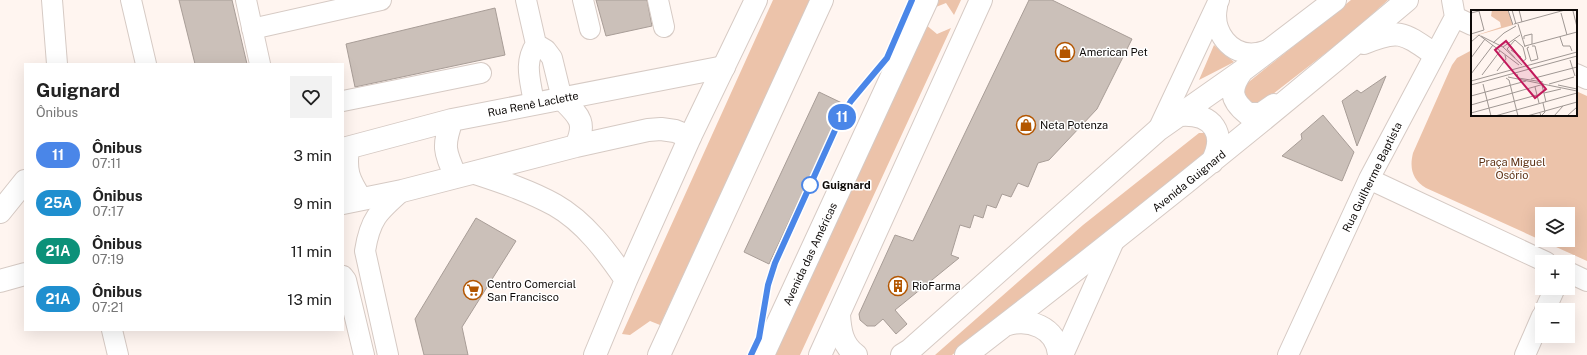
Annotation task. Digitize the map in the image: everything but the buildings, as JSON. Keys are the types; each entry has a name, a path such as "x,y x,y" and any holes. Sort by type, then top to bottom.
{"main road":[{"path":"595,355 626,280 690,137 756,0"},
{"path":"659,355 822,0"},
{"name":"Avenida das Américas","path":"763,355 927,0"},
{"path":"820,355 981,0"},
{"path":"902,355 910,350 1158,130 1182,116 1335,0"},
{"name":"Avenida Guignard","path":"966,355 1114,241 1298,93 1407,0"},
{"path":"1348,50 1391,33 1404,35 1434,54"},
{"name":"Rua Renê Laclette","path":"346,148 452,120 724,67"},
{"path":"1242,71 1234,82 1233,95 1238,107 1248,114 1261,114 1288,95 1298,93"},
{"path":"562,98 577,114 582,123 581,135 576,146"},
{"path":"1182,116 1194,114 1200,116 1214,127 1219,138 1218,151 1212,162"},
{"path":"452,120 445,146 465,175 512,186 555,205 572,216 609,255 626,280"},
{"path":"346,148 347,171 352,201 402,191 576,146 661,129 675,131 690,137"},
{"path":"0,212 24,182"},
{"path":"0,281 24,274"},
{"path":"839,315 840,329 844,343 856,355"},
{"path":"1005,325 1016,321 1038,325 1048,331 1055,340 1059,355"}],"street":[{"path":"52,0 57,63"},
{"path":"131,0 146,63"},
{"path":"246,0 260,63"},
{"path":"252,29 381,0"},
{"path":"526,0 536,44 528,63 534,104"},
{"path":"583,0 590,29"},
{"path":"658,0 664,27"},
{"path":"1218,1 1215,16 1216,24 1218,31 1227,44 1240,52 1255,53 1272,49"},
{"path":"1158,130 1218,1"},
{"name":"Rua Guilherme Baptista","path":"1288,355 1369,179 1434,54 1460,14"},
{"path":"536,44 546,50 552,58 562,98"},
{"path":"344,101 481,73"},
{"path":"1577,74 1587,79"},
{"path":"1369,179 1535,257"},
{"path":"388,355 365,251 368,234 373,219 402,191"},
{"path":"1063,355 1114,241"},
{"path":"1575,275 1587,281"},
{"path":"344,277 346,280 364,355"},
{"path":"112,331 118,355"},
{"path":"1525,355 1535,332"}],"green space":[{"path":"773,0 811,0 660,325 650,321 630,335 622,334"},
{"path":"935,0 961,0 954,15 946,3 931,9"},
{"path":"1351,0 1388,0 1349,35 1265,100 1251,103 1246,99 1244,95 1245,85"},
{"path":"925,24 937,34 951,28 800,355 772,355"},
{"path":"1214,45 1234,62 1199,80"},
{"name":"Praça Miguel Osório","path":"1471,51 1471,116 1577,116 1577,91 1587,96 1587,261 1556,247 1575,247 1575,207 1535,207 1535,237 1426,188 1415,178 1413,174 1413,153 1452,65 1457,58"},
{"path":"1199,133 1208,133 1209,155 952,355 935,355 1083,225"}],"bus line":[{"name":"11","path":"751,355 759,338 768,285 775,263 841,117 851,101 887,58 912,0"}],"place":[{"name":"American Pet","path":"1065,52"},
{"name":"Neta Potenza","path":"1026,125"},
{"name":"Guignard","path":"810,185"},
{"name":"RioFarma","path":"898,286"},
{"name":"Centro Comercial San Francisco","path":"473,290"}]}
